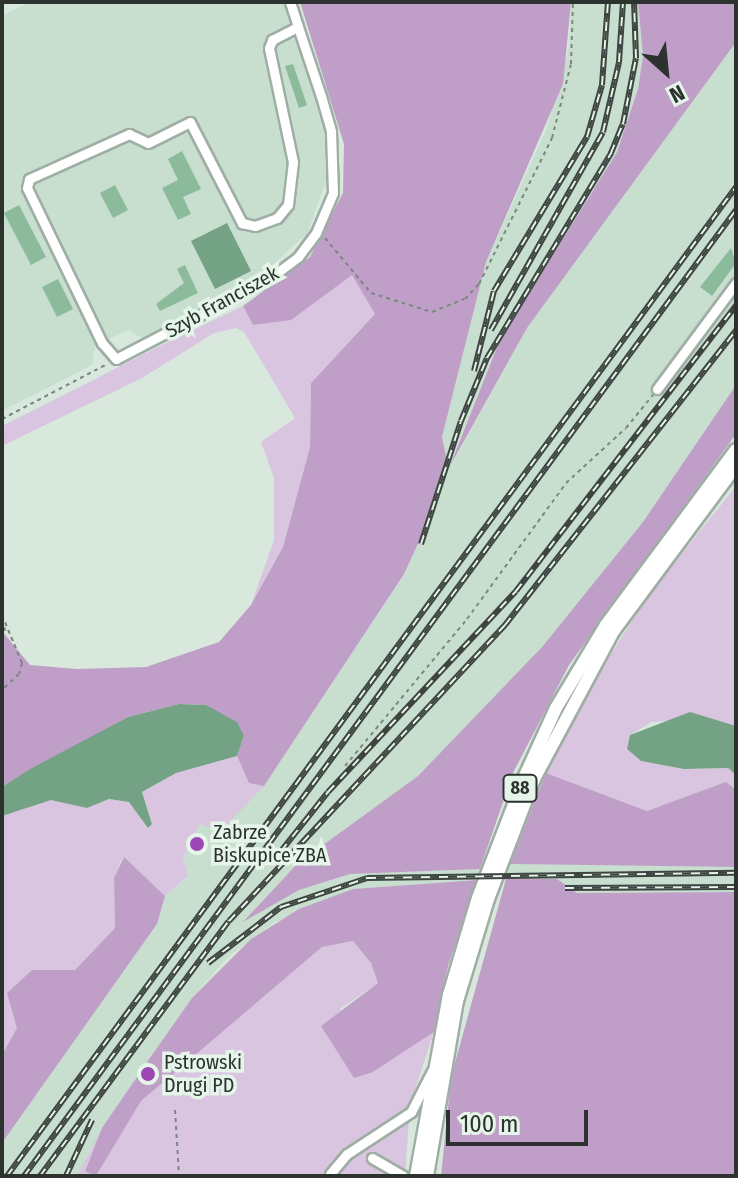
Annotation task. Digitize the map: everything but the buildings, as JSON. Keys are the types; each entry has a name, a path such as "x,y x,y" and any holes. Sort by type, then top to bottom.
{"main road":[{"name":"88","path":"416,1176 432,1071 478,898 556,708 643,571 736,450"},
{"name":"88","path":"427,1176 457,1001 488,899 534,779 614,630 736,466"}],"street":[{"name":"Szyb Franciszek","path":"116,359 267,280 298,257 316,233 333,193 333,155 321,96 290,2"},
{"path":"116,359 88,315 27,188 29,179 129,134 148,143 190,122 242,223 255,226 277,218 288,205 293,162 268,65 269,48 272,40 298,27"},
{"path":"657,389 736,283"},
{"path":"330,1174 363,1143 411,1112 432,1071"},
{"path":"372,1158 403,1176"}],"path":[{"path":"316,233 336,248 371,293 432,312 465,299 479,284 552,138 571,64 573,2"},
{"path":"2,419 116,359"},
{"path":"345,766 467,619 566,483 626,428 657,389"},
{"path":"2,615 22,663 19,674 2,690"},
{"path":"2,639 6,622"},
{"path":"175,1110 179,1176"}],"shaded area":[{"path":"29,2 285,2 291,20 286,27 290,38 298,40 327,133 330,170 307,234 263,273 142,338 128,330 95,346 92,365 2,411 2,16"},
{"path":"300,2 571,2 563,84 486,262 442,437 447,461 422,535 404,574 264,786 249,783 237,756 244,736 206,705 179,704 128,717 2,787 2,631 30,665 77,669 146,667 219,642 251,605 283,547 310,447 311,383 375,314 352,275 291,320 253,325 243,306 310,257 343,193 344,144"},
{"path":"571,2 638,2 643,56 638,89 617,152 500,340 451,466 527,328 736,42 736,385 643,522 542,647 418,776 297,864 246,920 299,890 350,874 480,869 477,880 353,889 275,922 227,958 192,998 147,1062 158,1070 148,1085 136,1078 77,1176 2,1176 2,1143 157,924 165,896 188,877 183,858 200,824 245,803 264,786 404,574 447,461 442,437 486,262 547,128 569,48"},
{"path":"638,2 736,2 736,42 527,328 450,466 500,340 617,152 638,89 643,56"},
{"path":"227,223 251,271 215,289 191,241"},
{"path":"352,275 375,314 311,383 310,447 283,547 251,605 274,540 274,478 261,442 295,418 244,332 236,328 214,333 142,378 2,446 2,426 180,336 243,306 253,325"},
{"path":"736,385 736,434 569,665 513,773 480,869 350,874 299,890 243,922 297,864 418,776 542,647 643,522"},
{"path":"736,486 736,726 703,719 652,722 630,735 627,749 641,761 684,769 728,768 736,775 736,790 726,783 647,811 546,773 576,709 648,596"},
{"path":"179,704 206,705 237,722 244,736 237,756 176,773 142,792 152,824 148,828 129,802 109,799 87,808 51,800 2,816 2,787 32,768 128,717"},
{"path":"690,712 736,726 736,775 728,768 684,769 641,761 627,749 630,735"},
{"path":"237,756 249,783 264,786 220,832 200,824 183,858 188,876 165,896 123,857 114,878 115,928 75,970 32,970 17,1029 2,1055 2,816 51,799 87,808 109,799 129,802 152,823 142,792 176,773"},
{"path":"546,773 647,811 726,782 736,790 736,867 510,864"},
{"path":"124,857 165,896 157,924 2,1143 2,1055 17,1028 7,993 32,970 75,970 115,928 114,878"},
{"path":"510,864 736,867 736,892 577,893 557,879 506,879"},
{"path":"506,879 557,879 577,893 736,892 736,1176 441,1176 451,1077"},
{"path":"477,880 448,966 434,1032 373,1072 354,1078 321,1026 378,983 371,963 353,941 322,947 141,1101 96,1176 85,1171 102,1128 137,1077 148,1085 158,1070 147,1062 192,998 251,939 299,909 353,889"},
{"path":"353,941 371,963 378,983 340,1009 373,1072 434,1032 410,1105 405,1176 96,1176 141,1101 322,947"},
{"path":"102,1128 85,1170 96,1176 77,1176"}],"railway":[{"path":"474,371 494,291 587,137 602,85 608,2"},
{"path":"491,330 603,132 619,62 623,2"},
{"path":"421,544 461,421 487,358 611,153 623,124 636,58 634,2"},
{"path":"7,1176 736,187"},
{"path":"24,1176 736,210"},
{"path":"281,851 328,792 516,591 736,305"},
{"path":"40,1176 229,921 505,625 736,330"},
{"path":"208,963 281,907 367,878 736,873"},
{"path":"565,888 736,887"},
{"path":"66,1176 92,1120"}],"place":[{"name":"Zabrze Biskupice ZBA","path":"197,844"},
{"name":"Pstrowski Drugi PD","path":"148,1074"}]}
